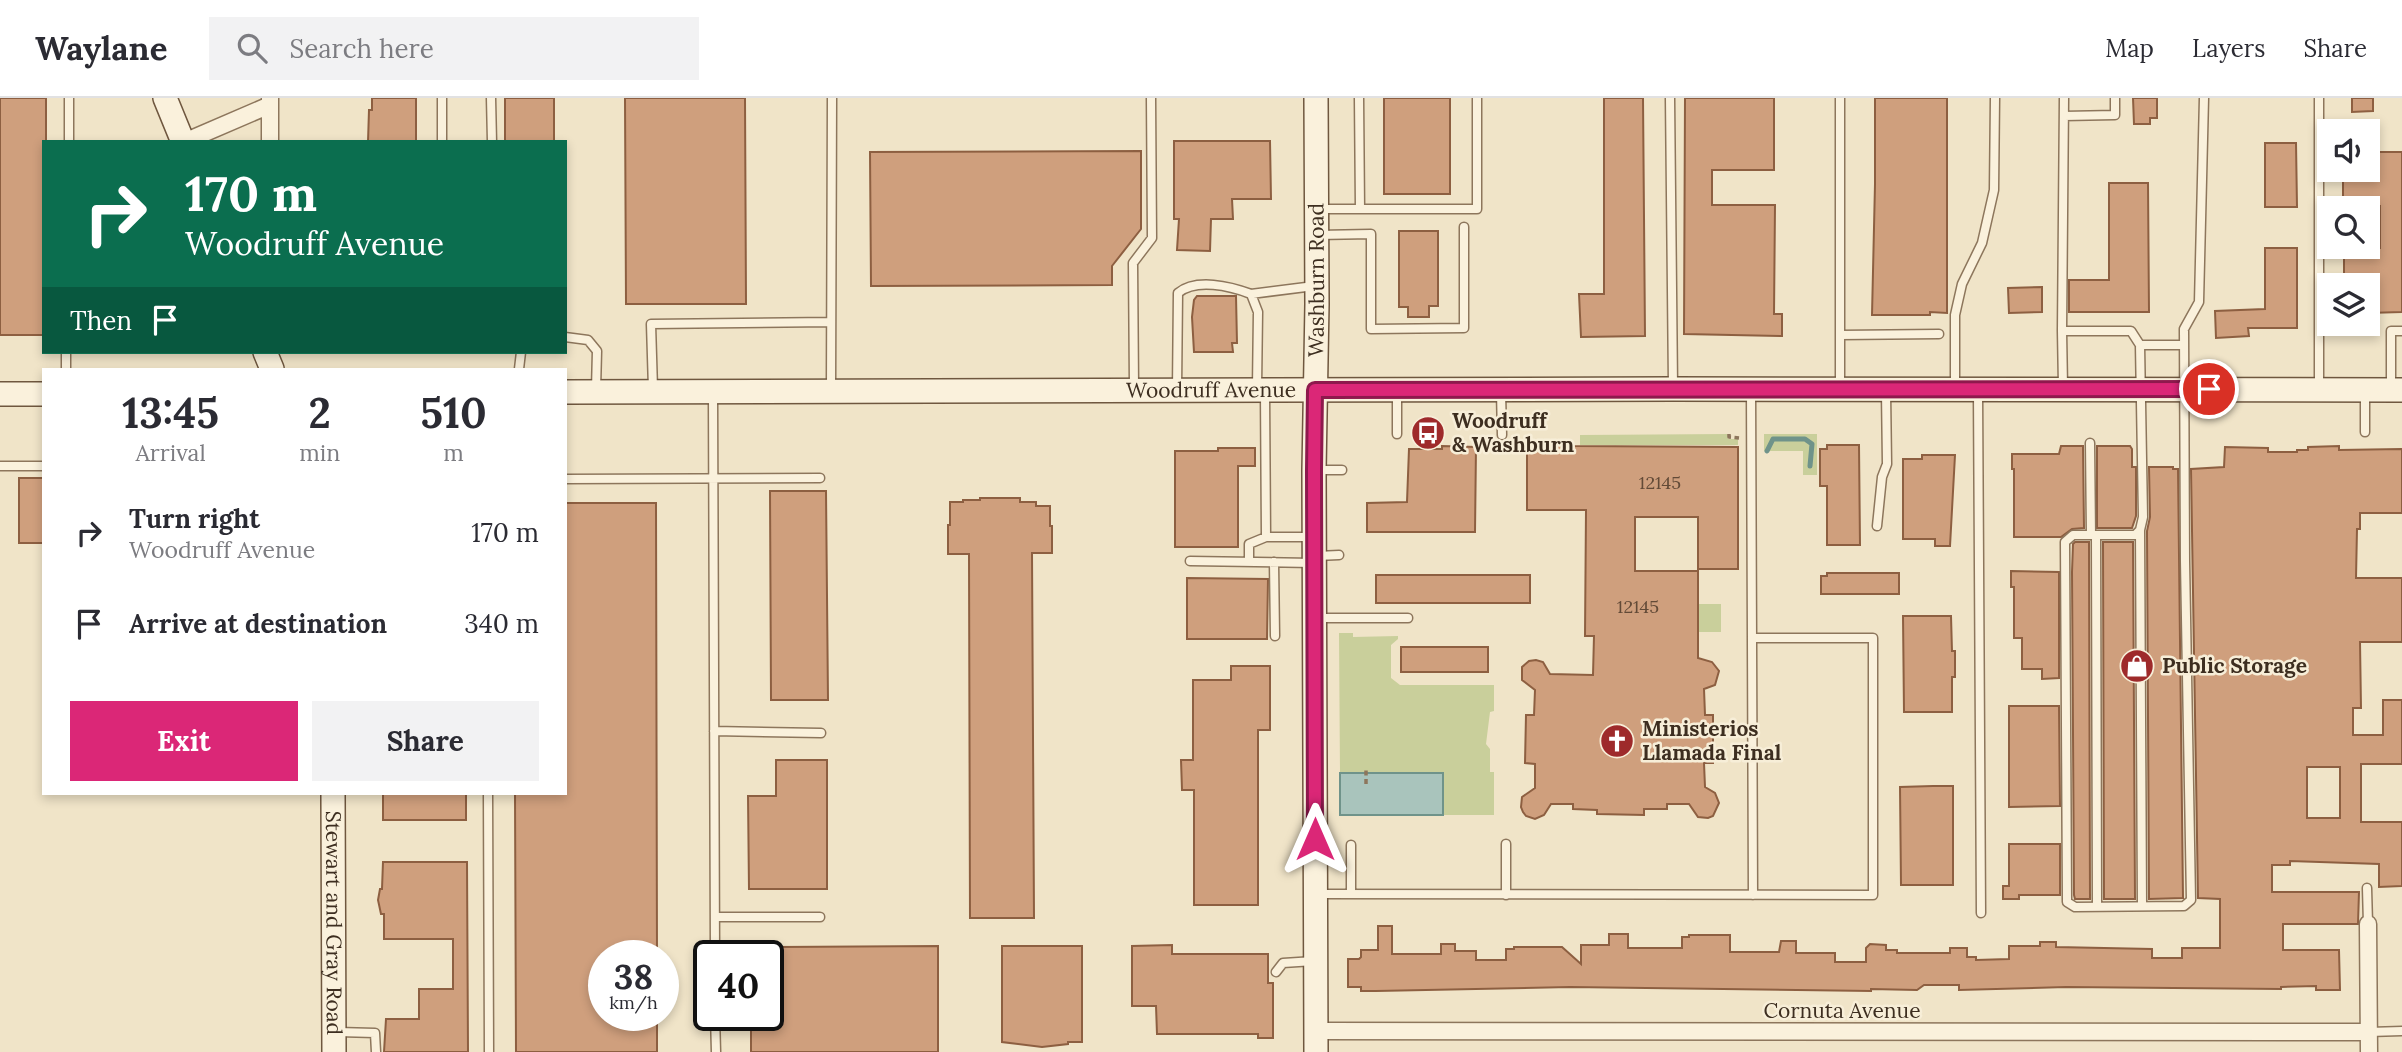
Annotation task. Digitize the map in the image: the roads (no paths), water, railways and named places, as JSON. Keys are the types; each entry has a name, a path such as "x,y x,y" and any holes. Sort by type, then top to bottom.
{"main road":[{"path":"165,98 182,140"},
{"name":"Washburn Road","path":"1316,98 1316,1042"},
{"name":"Woodruff Avenue","path":"567,393 2063,388 2397,390"},
{"path":"0,394 42,394"},
{"name":"Stewart and Gray Road","path":"333,795 334,1042"}],"street":[{"path":"187,140 270,102 270,140"},
{"path":"2368,924 2369,1052"},
{"name":"Cornuta Avenue","path":"1316,1042 2369,1032"}],"lane":[{"path":"69,98 69,140"},
{"path":"442,98 442,140"},
{"path":"491,98 492,140"},
{"path":"831,391 832,98"},
{"path":"1135,390 1133,263 1152,238 1151,98"},
{"path":"1359,98 1360,209"},
{"path":"1317,209 1477,209 1477,98"},
{"path":"1670,98 1673,389"},
{"path":"1840,98 1840,389"},
{"path":"1981,913 1967,389 1955,315 1962,284 1982,243 1994,190 1995,98"},
{"path":"2063,388 2064,98"},
{"path":"2064,116 2115,115 2116,98"},
{"path":"2140,530 2135,535 2073,535 2065,542 2067,902 2075,906 2184,906 2191,900 2184,329 2199,302 2204,98"},
{"path":"2319,98 2319,390"},
{"path":"1317,235 1371,234 1371,329 1464,328 1464,227"},
{"path":"1177,390 1178,293 1186,287 1233,287 1251,294 1317,286"},
{"path":"1251,294 1258,313 1265,537"},
{"path":"653,392 652,324 831,322"},
{"path":"2062,331 2131,331 2140,345 2143,517 2140,530 2142,906"},
{"path":"2397,390 2391,331 2402,331"},
{"path":"1840,335 1939,334"},
{"path":"567,337 588,340 597,351 596,392"},
{"path":"2140,345 2184,345"},
{"path":"1501,389 1502,435"},
{"path":"1751,389 1753,895"},
{"path":"1877,526 1882,477 1887,464 1886,389"},
{"path":"1397,390 1397,434"},
{"path":"2365,390 2365,432"},
{"path":"713,392 715,940"},
{"path":"2090,443 2097,906"},
{"path":"0,466 42,466"},
{"path":"1314,470 1342,470"},
{"path":"567,479 820,478"},
{"path":"1250,562 1250,544 1265,537 1314,552 1339,555"},
{"path":"1190,561 1274,562 1314,552"},
{"path":"1274,562 1275,636"},
{"path":"1314,618 1408,618"},
{"path":"1315,894 1873,895 1873,638 1752,638"},
{"path":"714,731 821,733"},
{"path":"488,795 489,1052"},
{"path":"1506,844 1506,895"},
{"path":"1351,845 1351,894"},
{"path":"2367,888 2368,924"},
{"path":"715,917 820,917"},
{"path":"1276,972 1283,963 1316,961"},
{"path":"715,1031 716,1052"},
{"path":"2369,1032 2402,1031"},
{"path":"334,1042 375,1033 376,1052"}],"water":[{"path":"1340,773 1443,773 1443,815 1340,815"}],"waterway":[{"path":"1767,451 1773,439 1805,439 1812,444 1810,466"}],"place":[{"name":"Woodruff & Washburn","path":"1428,433"},
{"name":"Public Storage","path":"2137,666"},
{"name":"Ministerios Llamada Final","path":"1617,741"}]}
